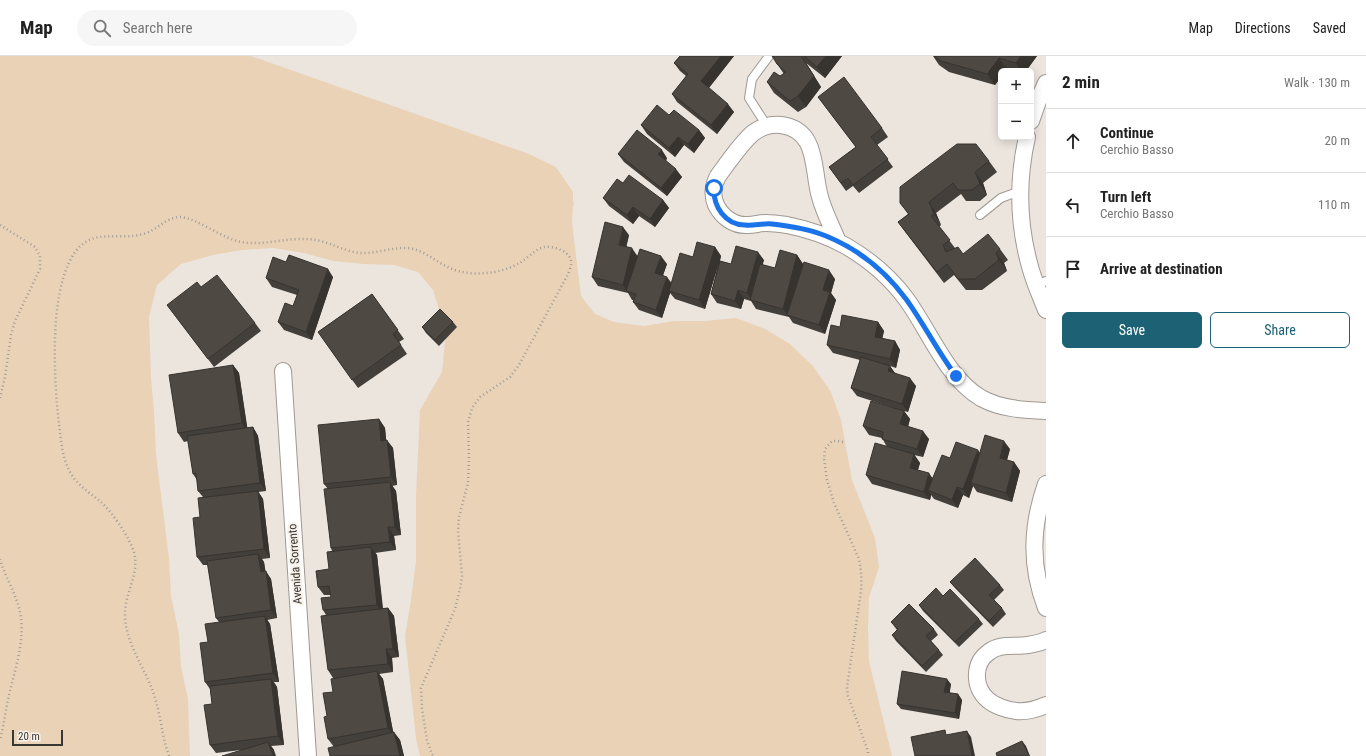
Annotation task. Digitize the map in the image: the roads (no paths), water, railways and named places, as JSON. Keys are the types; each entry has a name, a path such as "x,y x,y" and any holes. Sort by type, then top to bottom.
{"street":[{"path":"1034,112 1046,83"},
{"path":"838,242 821,201 815,174 814,156 809,143 800,133 789,127 780,125 767,126 759,129 749,137 718,176 715,184 714,192 717,207 727,219 737,224 749,225 764,223 785,225 806,230 826,236 862,256 879,269 907,300 956,376 972,392 982,398 1014,409 1046,411"},
{"path":"1026,140 1022,156 1020,213 1024,242 1031,270 1041,283 1046,310"},
{"name":"Avenida Sorrento","path":"284,371 308,756"},
{"path":"1046,484 1037,514 1034,540 1034,560 1037,579 1046,608"},
{"path":"1046,640 1031,645 1001,646 994,649 983,658 976,674 978,685 983,695 991,702 1002,708 1022,712 1046,705"}],"lane":[{"path":"767,126 749,98 752,79 769,56"},
{"path":"980,215 1001,198 1020,191"}]}
